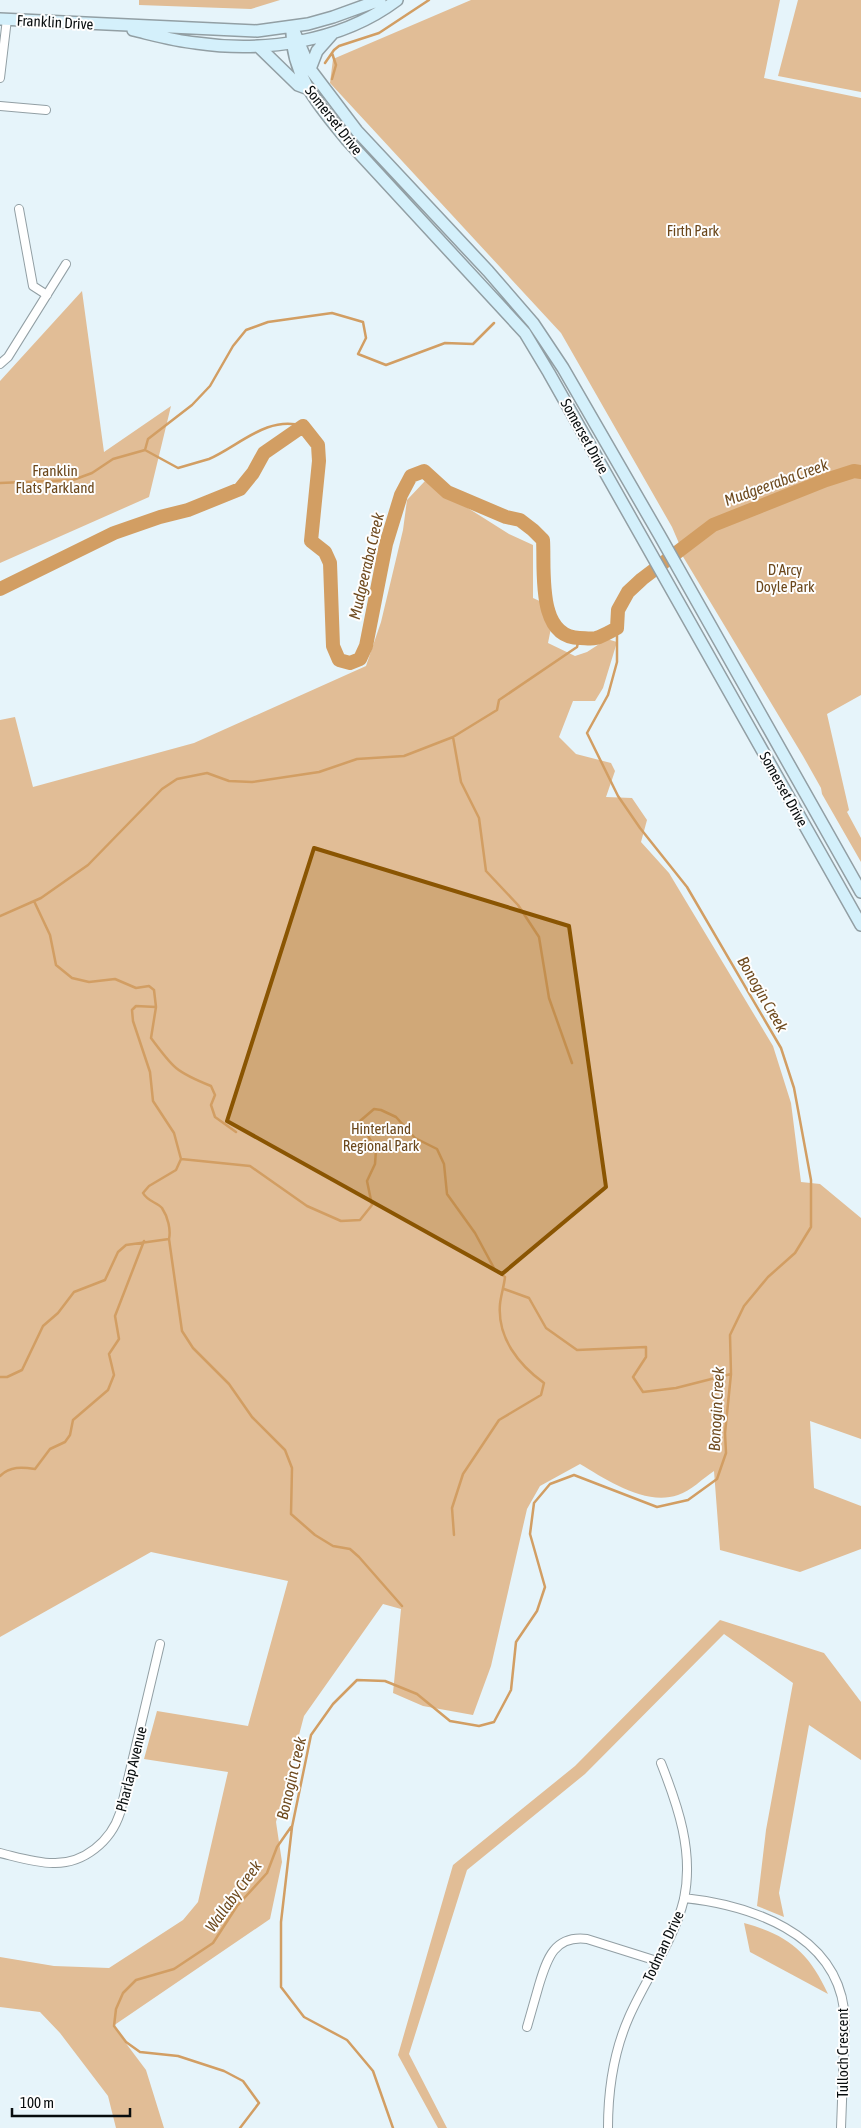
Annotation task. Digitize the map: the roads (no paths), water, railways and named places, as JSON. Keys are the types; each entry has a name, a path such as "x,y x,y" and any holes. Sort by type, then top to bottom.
{"main road":[{"path":"110,25 236,32 292,27 333,17 380,0"},
{"path":"110,25 196,43 226,46 258,46 295,42 354,26 373,17 397,0"},
{"name":"Franklin Drive","path":"4,19 110,25"},
{"name":"Somerset Drive","path":"292,27 297,69 308,89 347,140 525,333 550,373 861,925"},
{"path":"310,69 317,51 334,32"},
{"name":"Somerset Drive","path":"295,42 310,69 357,131 488,271 533,323 563,368 861,892"},
{"path":"258,46 298,85 308,89"},
{"path":"798,813 812,805"}],"street":[{"path":"0,78 4,19"},
{"path":"0,106 46,110"},
{"path":"19,208 33,286 47,295"},
{"path":"0,364 8,357 66,264"},
{"name":"Pharlap Avenue","path":"0,1853 54,1863 72,1861 90,1852 111,1832 120,1813 160,1644"},
{"name":"Todman Drive","path":"608,2128 609,2099 618,2048 629,2017 677,1920 684,1898 686,1863 683,1824 661,1762"},
{"name":"Tulloch Crescent","path":"684,1898 752,1913 779,1923 796,1934 826,1964 837,1985 844,2010 841,2128"},
{"path":"527,2027 549,1956 558,1945 565,1941 577,1938 587,1939 657,1961"}],"waterway":[{"path":"325,63 339,46 379,33 429,0"},
{"path":"332,53 336,65 332,79"},
{"path":"145,450 148,439 192,405 210,386 233,346 246,330 268,322 332,313 363,322 366,338 358,354 386,365 445,343 473,344 494,323"},
{"path":"0,483 73,480 92,473 113,459 145,450 178,468 209,459 265,428 290,424 303,426"},
{"name":"Mudgeeraba Creek","path":"0,589 114,533 160,517 188,510 240,489 253,473 264,453 303,426 318,445 319,461 311,541 325,552 330,563 333,646 339,660 350,663 360,659 366,646 386,544 401,495 411,476 424,471 447,492 506,517 520,520 533,530 543,540 544,584 549,615 556,627 566,635 594,638 617,628 618,610 628,592 642,579 713,525 826,480 854,471 861,472"},
{"name":"Bonogin Creek","path":"393,2128 373,2071 347,2040 304,2017 281,1987 281,1922 292,1827 311,1735 333,1704 357,1680 385,1681 417,1694 450,1721 479,1726 494,1722 511,1690 516,1642 537,1611 545,1587 530,1534 534,1503 550,1484 574,1475 657,1507 688,1500 717,1479 726,1453 725,1433 731,1374 730,1335 744,1306 768,1277 795,1253 811,1227 811,1180 794,1088 781,1048 687,887 640,828 618,796 587,733 608,695 617,662 617,628"},
{"path":"0,916 41,898 88,865 162,789 177,779 207,773 229,781 252,782 319,772 357,759 404,756 453,737 497,710 499,700 577,647 579,638"},
{"path":"453,737 461,782 479,818 486,871 518,905 539,937 549,998 572,1063"},
{"path":"34,901 50,935 56,965 72,978 89,982 115,979 136,988 149,986 154,990 156,1007 151,1038 170,1063 182,1073 211,1086 215,1095 211,1105 215,1117 236,1132"},
{"path":"156,1007 136,1006 132,1010 133,1021 150,1072 153,1101 174,1133 181,1159 176,1170 149,1186 143,1193 162,1208 167,1219 182,1331 193,1348 229,1384 252,1417 285,1450 292,1468 291,1514 315,1535 333,1546 350,1549 402,1606"},
{"path":"181,1159 250,1166 307,1206 341,1221 360,1220 372,1205 367,1181 375,1164 376,1150 360,1121 374,1109 396,1117 415,1138 437,1149 444,1164 447,1194 475,1233 495,1270 505,1277 500,1304 500,1316 506,1339 518,1359 544,1383 541,1395 499,1420 463,1474 452,1508 454,1535"},
{"path":"0,1377 7,1377 22,1370 43,1326 58,1313 74,1292 105,1280 118,1252 126,1245 169,1239"},
{"path":"0,1476 12,1469 35,1469 50,1449 65,1442 70,1435 73,1420 108,1390 114,1375 109,1354 119,1339 115,1316 144,1241"},
{"path":"504,1289 529,1298 546,1328 577,1350 646,1347 646,1357 633,1377 643,1392 676,1388 731,1374"},
{"name":"Wallaby Creek","path":"240,2128 259,2103 243,2081 224,2071 178,2056 140,2052 126,2042 114,2026 116,2009 123,1993 136,1980 174,1969 213,1943 237,1906 267,1873 277,1847 291,1827"}],"park label":[{"name":"Firth Park","path":"693,230"},
{"name":"Franklin Flats Parkland","path":"55,478"},
{"name":"D'Arcy Doyle Park","path":"785,578"},
{"name":"Hinterland Regional Park","path":"381,1136"}]}
